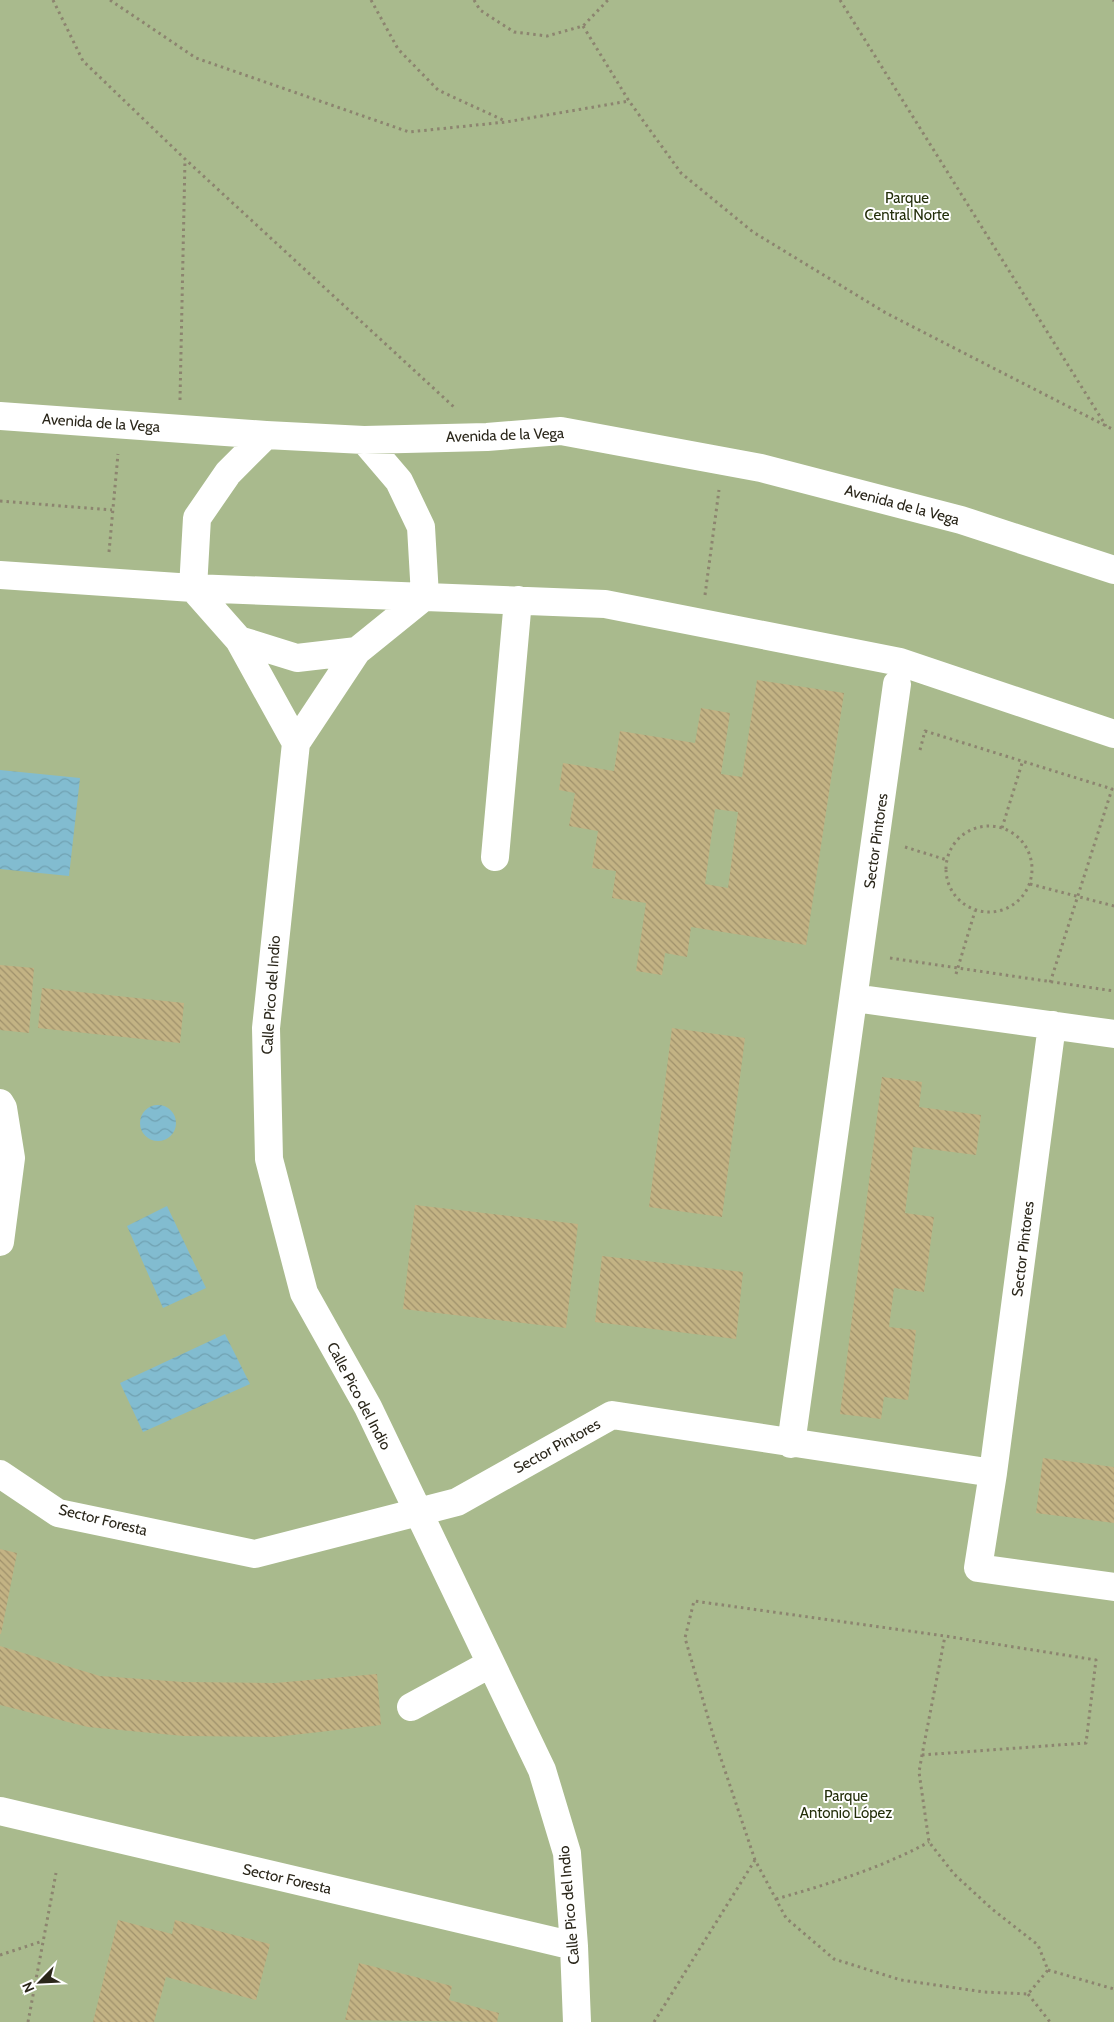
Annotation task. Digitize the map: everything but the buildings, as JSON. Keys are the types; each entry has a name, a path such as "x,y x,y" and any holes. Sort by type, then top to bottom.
{"street":[{"name":"Avenida de la Vega","path":"0,416 364,440 486,437 561,431 761,468 961,520 1114,570"},
{"path":"266,435 228,473 197,518 193,588 239,640 296,744"},
{"path":"364,440 399,481 421,527 425,596"},
{"path":"0,575 193,588 605,604 900,662 1114,734"},
{"path":"239,640 297,658 357,651 425,596"},
{"path":"495,857 518,600"},
{"name":"Calle Pico del Indio","path":"357,651 296,744 266,1028 269,1159 304,1293 368,1408 542,1770 567,1853 577,2022"},
{"name":"Sector Pintores","path":"791,1444 897,684"},
{"path":"854,998 1114,1034"},
{"name":"Sector Pintores","path":"1052,1025 993,1473 978,1568 1114,1587"},
{"path":"0,1104 3,1108 12,1158 1,1225"},
{"name":"Sector Pintores","path":"418,1513 457,1502 612,1415 791,1444 993,1473"},
{"name":"Sector Foresta","path":"0,1474 58,1512 256,1554 418,1513"},
{"path":"411,1707 490,1664"},
{"name":"Sector Foresta","path":"0,1811 574,1946"}],"path":[{"path":"53,0 82,61 185,159 486,437"},
{"path":"110,0 196,58 409,132 506,122 629,101"},
{"path":"371,0 398,48 438,90 506,122"},
{"path":"474,0 480,10 514,32 547,36 583,26 608,0"},
{"path":"840,0 1106,426"},
{"path":"583,26 629,101 681,173 753,232 886,313 1114,430"},
{"path":"179,428 185,159"},
{"path":"106,582 122,424"},
{"path":"705,596 723,461"},
{"path":"0,501 112,510"},
{"path":"918,759 925,731 1024,760 1113,790 1050,983"},
{"path":"1002,828 1024,760"},
{"path":"989,826 1002,828 1015,834 1027,850 1032,870 1030,884 1019,900 1002,911 989,913 975,910 963,904 954,895 948,883 947,860 954,844 963,835 975,828 989,826"},
{"path":"876,838 947,860"},
{"path":"1030,884 1114,906"},
{"path":"956,974 975,910"},
{"path":"883,957 1114,991"},
{"path":"922,1755 1086,1743 1096,1660 945,1636 694,1601 685,1638 714,1738 755,1860 786,1918 834,1959 901,1980 984,1992 1028,1994 1050,2022"},
{"path":"945,1636 919,1772 929,1842 954,1874 985,1903 1038,1945 1048,1970"},
{"path":"776,1899 834,1882 900,1857 929,1842"},
{"path":"654,2022 755,1860"},
{"path":"28,2022 56,1873"},
{"path":"0,1955 44,1941"},
{"path":"1048,1970 1114,1989"},
{"path":"1028,1994 1048,1970"}],"green space":[{"path":"0,0 1114,0 1114,2022 0,2022"}],"water":[{"path":"0,770 80,778 69,876 0,869"},
{"path":"158,1105 165,1106 171,1110 175,1116 175,1130 171,1136 165,1140 158,1141 151,1140 145,1136 141,1130 140,1123 141,1116 145,1110 151,1106"},
{"path":"167,1206 206,1288 163,1308 127,1226"},
{"path":"225,1334 250,1384 143,1432 120,1383"}],"park label":[{"name":"Parque Central Norte","path":"907,206"},
{"name":"Parque Antonio López","path":"846,1804"}]}
